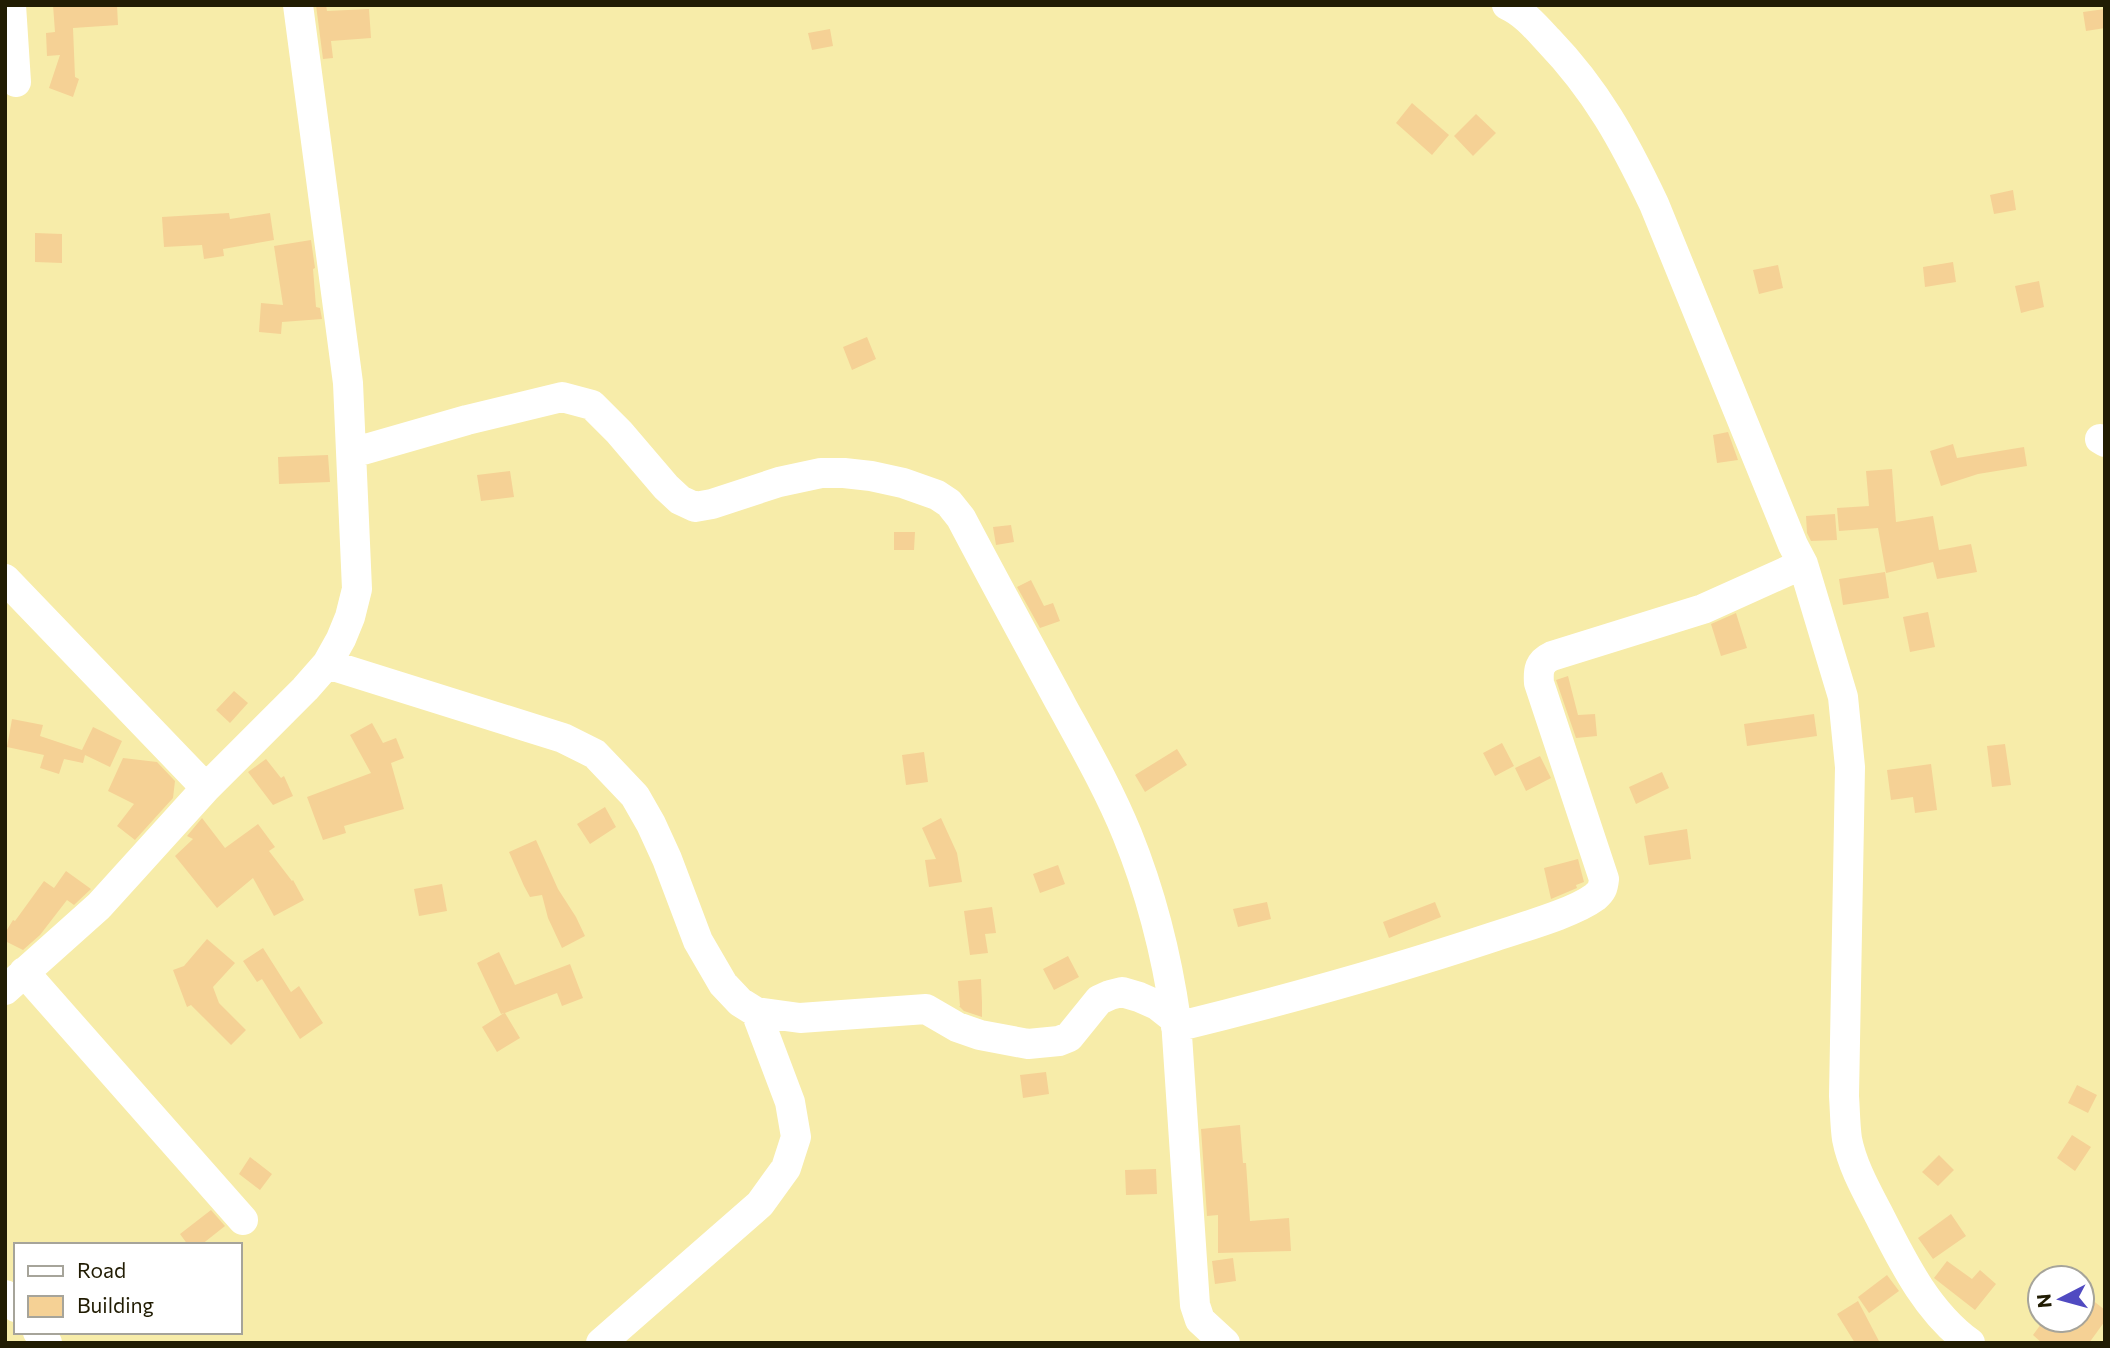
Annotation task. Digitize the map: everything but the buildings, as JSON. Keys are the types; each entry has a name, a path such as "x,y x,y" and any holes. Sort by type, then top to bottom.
{"street":[{"path":"11,5 16,82"},
{"path":"243,1220 15,981 99,905 206,788 305,689 327,664 350,617 357,589 348,383 298,5"},
{"path":"1507,5 1538,29 1564,56 1598,99 1628,150 1654,204 1803,564 1843,697 1850,767 1844,1096 1847,1139 1858,1174 1924,1296 1955,1332 1970,1343"},
{"path":"352,453 467,420 562,397 592,405 680,500 695,507 779,482 821,473 871,476 903,483 937,495 949,503 961,518 1105,786 1128,835 1159,933 1176,1023 1195,1305 1200,1320 1225,1343"},
{"path":"1176,1023 1424,960 1560,913 1597,896 1603,889 1604,879 1539,683 1540,665 1552,656 1703,609 1803,564"},
{"path":"5,579 206,788"},
{"path":"327,664 563,738 595,754 635,796 651,824 698,941 723,984 740,1002 756,1012 800,1017 926,1010 957,1027 980,1035 1028,1044 1059,1041 1069,1037 1099,1000 1122,992 1157,1005 1176,1023"},
{"path":"601,1343 760,1204 786,1168 796,1137 790,1102 756,1012"}]}
